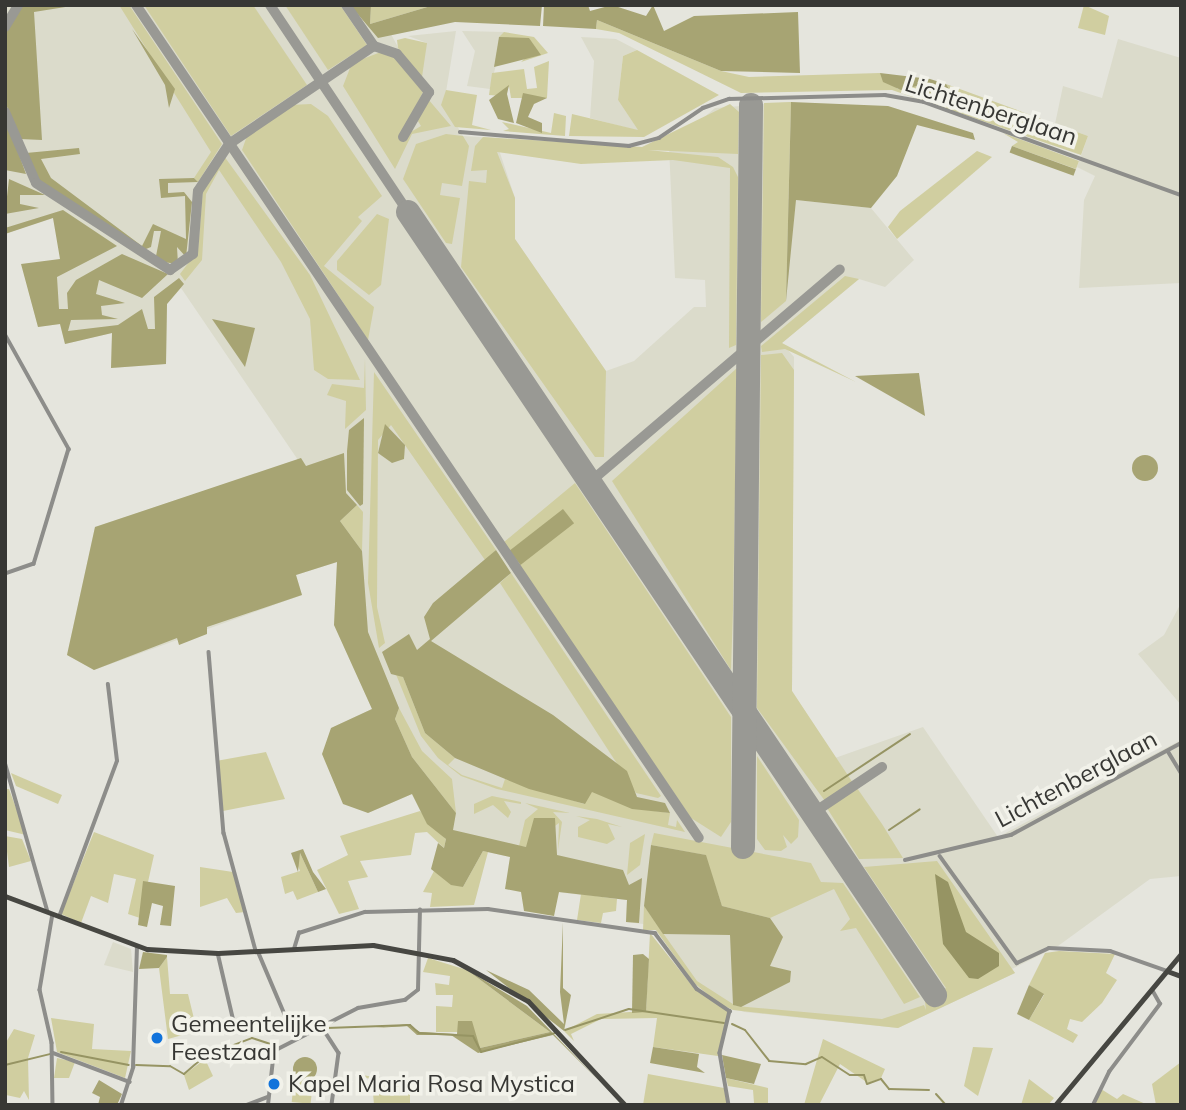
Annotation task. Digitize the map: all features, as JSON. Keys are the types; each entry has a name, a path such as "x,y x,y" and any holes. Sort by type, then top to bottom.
{"main road":[{"path":"5,895 137,947 218,953 373,945 420,951 475,969 522,997 625,1105"},
{"path":"1055,1105 1181,954"},
{"path":"1173,964 1181,970"},
{"path":"1167,971 1181,976"}],"street":[{"name":"Lichtenberglaan","path":"460,132 629,146 659,138 723,101 885,95 924,102 1181,195"},
{"path":"5,334 69,449 34,564 5,574"},
{"path":"209,652 224,832 257,951 294,1036"},
{"path":"53,1105 53,1053 40,990 53,914 117,761 108,685"},
{"name":"Lichtenberglaan","path":"905,860 940,856 1033,826 1181,743"},
{"path":"1168,751 1181,773"},
{"path":"5,761 53,914"},
{"path":"940,856 1017,962 1049,948 1084,949 1120,953 1167,971"},
{"path":"294,948 299,933 349,915 420,910 488,909 648,931 701,994 731,1013 720,1053 729,1105"},
{"path":"268,1105 272,1055 294,1036 322,1027 358,1008 411,997 420,984 420,910"},
{"path":"121,1105 130,1082 137,947"},
{"path":"218,953 235,1026"},
{"path":"1094,1105 1109,1072 1160,1004 1152,990"},
{"path":"322,1027 339,1053 332,1105"},
{"path":"53,1053 130,1082"},
{"path":"247,1105 268,1097"}],"shaded area":[{"path":"5,5 371,5 370,24 385,23 399,49 427,43 408,36 456,31 444,104 463,136 495,138 515,198 515,239 606,371 634,361 694,307 706,307 705,280 675,278 669,147 715,108 791,102 787,199 871,208 914,260 885,287 859,279 782,343 794,357 792,691 835,758 923,727 998,837 1181,740 1181,876 1150,879 1058,946 1012,969 1015,973 898,1028 744,1012 718,1003 694,983 652,925 626,922 627,900 556,892 560,868 483,851 441,863 446,839 424,818 412,794 368,813 331,728 372,709 334,625 337,562 296,575 302,595 94,670 67,655 95,527 298,460 181,288 167,304 166,364 111,368 112,333 65,344 60,324 38,327 28,289 92,256 55,216 5,234"},
{"path":"22,5 78,5 34,12 42,140 20,139 5,102 5,34"},
{"path":"119,5 129,5 222,144 198,182 194,178 211,152"},
{"path":"144,5 253,5 307,85 231,136"},
{"path":"285,5 340,5 367,45 328,70"},
{"path":"350,5 371,5 370,24 434,5 542,5 540,26 455,22 378,38"},
{"path":"371,5 434,5 370,24"},
{"path":"544,5 588,5 590,11 612,5 646,16 653,5 664,31 694,16 798,12 800,73 721,71 597,20 596,29 543,26"},
{"path":"1084,5 1109,16 1105,35 1078,28"},
{"path":"597,20 721,71 749,77 880,73 898,89 917,86 954,97 946,84 1088,136 1081,155 892,90 741,93 619,33 596,29"},
{"path":"132,29 175,89 169,108 165,85"},
{"path":"462,31 504,32 490,89 467,86 475,51"},
{"path":"504,32 534,37 548,53 521,62 534,49 499,37"},
{"path":"499,37 529,38 541,55 494,67"},
{"path":"581,37 616,39 637,50 623,56 618,100 639,131 590,118 594,61"},
{"path":"405,38 427,43 422,77 398,48 397,40"},
{"path":"1118,39 1181,58 1181,283 1079,288 1084,200 1095,176 1077,167 1088,136 1055,124 1063,86 1102,98"},
{"path":"637,50 719,95 644,137 569,136 572,114 638,130 618,100 623,56"},
{"path":"381,52 393,56 423,92 399,139 421,126 416,118 428,99 451,126 412,134 395,169 343,86 352,63"},
{"path":"549,61 547,98 511,98 509,86 503,96 489,95 492,73 524,69 527,89 537,88 534,67"},
{"path":"880,73 930,79 946,84 954,97 944,100 917,86 901,90 883,82"},
{"path":"509,85 507,94 514,123 498,119 489,100"},
{"path":"446,90 477,95 472,125 491,130 455,127 441,105"},
{"path":"523,93 547,98 534,104 528,117 542,123 542,133 516,123"},
{"path":"791,102 786,301 761,322 764,103"},
{"path":"791,102 888,106 973,133 975,140 917,125 897,176 871,208 796,200 786,301"},
{"path":"311,104 328,116 382,196 358,217 362,221 324,266 374,307 368,340 242,150 248,133 290,105"},
{"path":"730,104 739,112 738,154 648,150 718,157 733,167 738,177 736,345 729,348 730,168 673,160 581,164 497,152 515,198 515,239 606,371 604,457 595,457 461,267 469,181 486,183 487,170 471,171 475,146 483,137 642,147"},
{"path":"554,113 566,116 565,136 503,131 509,129 502,122 551,133"},
{"path":"5,120 21,160 26,174 5,170"},
{"path":"1003,133 1079,161 1076,169 1012,146 1018,142"},
{"path":"446,134 463,136 469,146 462,186 442,183 440,195 460,198 452,244 446,243 403,179 416,144"},
{"path":"1012,146 1076,169 1074,176 1010,153"},
{"path":"79,148 80,154 41,159 51,178 142,246 153,224 186,239 185,196 161,198 159,179 194,178 198,182 168,183 168,193 184,192 192,202 186,257 177,247 178,264 155,261 161,231 154,231 151,247 141,251 41,183 26,153"},
{"path":"977,151 992,157 897,239 888,227 900,211"},
{"path":"224,156 310,275 360,380 328,379 314,370 310,319 281,262 219,170 206,194 202,260 185,281 180,274 198,250 203,190"},
{"path":"9,179 45,195 20,195 20,204 39,208 5,214"},
{"path":"63,210 117,246 57,277 59,309 68,309 67,293 76,280 122,254 168,274 142,298 99,280 96,294 125,303 101,306 102,315 118,319 71,320 68,331 118,325 142,309 148,329 155,329 154,297 179,278 184,284 167,304 166,364 111,368 112,333 65,344 60,324 38,327 21,264 60,259 53,218 5,234 5,228"},
{"path":"377,214 389,219 381,285 369,295 337,270 337,261"},
{"path":"845,276 859,279 782,343 856,382 785,349 762,352 761,346"},
{"path":"212,319 255,328 245,367"},
{"path":"782,353 794,370 792,691 853,783 825,801 757,708 761,355"},
{"path":"365,358 366,410 345,429 346,401 327,395 332,384 364,388"},
{"path":"737,368 733,609 731,670 612,481"},
{"path":"374,372 496,550 485,560 391,425 378,440 377,607 385,643 379,648 368,583"},
{"path":"919,373 925,416 855,376 874,375"},
{"path":"364,418 363,504 360,506 347,490 347,451 349,430"},
{"path":"385,424 405,445 404,459 392,463 378,453"},
{"path":"344,453 346,493 357,505 340,521 362,551 368,632 399,708 395,719 412,757 456,813 453,830 526,847 534,818 555,818 557,855 623,870 629,885 642,878 639,923 626,922 627,900 559,892 554,916 524,911 521,892 505,889 510,857 483,851 463,887 451,885 431,869 438,843 444,848 446,839 427,824 412,794 368,813 343,804 322,754 331,728 372,709 334,625 337,562 296,575 302,595 207,627 207,634 179,645 177,638 94,670 67,655 95,527 301,458 306,466"},
{"path":"1145,455 1154,459 1158,468 1154,477 1145,481 1136,477 1132,468 1136,459"},
{"path":"575,483 731,717 731,822 721,837 691,818 519,564 573,523 563,510 510,551 504,542"},
{"path":"357,505 363,512 362,551 340,521"},
{"path":"563,509 574,523 520,565 509,551"},
{"path":"496,550 511,573 431,641 553,715 627,771 637,797 665,803 670,813 632,809 592,792 585,804 529,789 455,758 425,733 403,677 391,674 382,652 409,634 417,650 430,639 424,617 433,603"},
{"path":"511,573 661,796 658,798 636,793 500,583"},
{"path":"1181,603 1181,705 1138,654 1164,635"},
{"path":"395,672 403,677 425,733 455,758 448,765 462,775 502,788 505,779 584,804 592,791 632,808 670,813 668,825 676,827 677,820 685,832 497,789 461,776 438,758 421,736"},
{"path":"399,708 422,751 452,779 456,813 412,757 395,719"},
{"path":"266,752 285,799 223,811 216,761"},
{"path":"757,756 799,820 798,837 791,844 783,835 787,847 781,851 765,850 757,839"},
{"path":"11,773 62,795 58,804 16,786"},
{"path":"857,788 903,858 859,859 827,808"},
{"path":"5,789 9,789 26,835 5,830"},
{"path":"492,796 521,804 504,801 511,812 508,818 493,805 474,814 474,804"},
{"path":"525,803 570,813 553,812 562,822 558,850 559,823 526,847 519,846 525,820 538,809"},
{"path":"420,811 446,839 444,848 427,832 415,833 411,855 360,861 368,877 348,881 359,909 339,914 317,870 348,855 340,836"},
{"path":"576,816 622,827 608,824 615,839 607,844 578,837 578,827 590,820"},
{"path":"94,832 154,855 140,918 128,914 136,879 114,874 108,903 91,896 81,923 61,914"},
{"path":"654,833 811,863 821,882 843,883 920,997 904,1004 856,928 840,931 850,919 834,889 770,918 722,906 705,855 651,845"},
{"path":"645,834 640,865 627,875 630,843"},
{"path":"5,836 22,839 31,861 9,867"},
{"path":"651,845 706,855 722,906 770,918 783,937 770,966 791,971 790,982 741,1007 733,1005 730,935 663,934 644,906"},
{"path":"303,849 313,872 326,889 318,892 300,853 298,872 291,853"},
{"path":"483,851 488,852 474,905 430,907 432,893 423,892 434,871 463,887"},
{"path":"300,853 318,892 297,900 293,891 285,894 281,877 300,871 294,855"},
{"path":"937,861 1015,973 898,1028 733,1010 718,1003 694,983 656,930 643,930 644,906 697,981 736,1006 882,1019 924,1005 926,1010 925,1002 946,988 864,867"},
{"path":"200,867 233,872 245,912 236,913 227,898 200,907"},
{"path":"935,874 948,882 966,932 999,953 999,966 978,979 969,978 943,944"},
{"path":"143,881 175,886 171,926 160,925 163,906 152,903 147,927 138,925"},
{"path":"581,894 617,899 616,911 603,913 601,923 577,920"},
{"path":"563,922 563,988 571,995 564,1031 486,970 529,990 564,1024 560,992"},
{"path":"650,933 694,988 728,1011 718,1056 653,1047 657,1018 601,1019 571,1034 574,1041 564,1031 597,1014 646,1011"},
{"path":"113,942 131,949 133,972 104,965"},
{"path":"1059,951 1115,954 1106,973 1117,980 1102,1003 1082,1022 1070,1019 1067,1029 1078,1035 1073,1043 1029,1020 1044,995 1029,985 1045,953"},
{"path":"143,952 167,957 159,968 139,969"},
{"path":"643,954 649,959 646,1012 632,1013 633,955"},
{"path":"167,957 170,994 188,994 197,1031 168,1039 159,968"},
{"path":"428,958 467,970 550,1032 480,1048 472,1032 436,1032 436,1006 452,1007 453,995 436,995 435,983 449,985 450,976 423,972"},
{"path":"467,970 527,1006 598,1080 553,1035 478,1053 451,1035 417,1035 407,1026 376,1028 407,1024 420,1032 457,1034 458,1021 472,1021 480,1048 550,1032"},
{"path":"1029,985 1044,994 1029,1020 1017,1014"},
{"path":"51,1018 94,1024 92,1049 131,1051 125,1078 57,1052"},
{"path":"14,1029 35,1035 28,1058 29,1100 24,1091 20,1098 6,1095 5,1044"},
{"path":"823,1039 885,1069 881,1078 868,1083 840,1064 819,1105 804,1105"},
{"path":"653,1047 699,1054 697,1067 705,1073 650,1063"},
{"path":"973,1047 993,1048 978,1096 964,1086"},
{"path":"722,1055 761,1064 754,1084 726,1078"},
{"path":"305,1057 313,1061 317,1069 313,1077 305,1081 297,1077 293,1069 297,1061"},
{"path":"57,1058 75,1062 69,1078 54,1078"},
{"path":"205,1059 213,1076 189,1090 184,1075"},
{"path":"1181,1062 1181,1105 1156,1105 1152,1084"},
{"path":"648,1074 724,1088 727,1105 643,1105"},
{"path":"362,1075 410,1083 410,1105 374,1105 372,1081"},
{"path":"726,1078 768,1088 768,1105 731,1105 754,1103 753,1090 728,1086"},
{"path":"1029,1079 1054,1098 1048,1105 1021,1105"},
{"path":"99,1080 122,1094 117,1105 98,1105 100,1097 92,1093"},
{"path":"294,1080 313,1082 311,1104 292,1102"},
{"path":"1101,1089 1117,1099 1123,1094 1148,1105 1095,1105"}],"waterway":[{"path":"824,791 910,734"},
{"path":"889,830 920,809"},
{"path":"565,1030 629,1009 724,1023"},
{"path":"732,1024 745,1030 769,1061 806,1064 822,1057 850,1075 864,1075 867,1084 881,1079 889,1089 929,1090"},
{"path":"327,1028 410,1025 419,1033 473,1036 481,1052 555,1033"},
{"path":"311,1034 317,1033"},
{"path":"136,1065 170,1066 184,1074 205,1056 252,1038 276,1046"},
{"path":"61,1052 129,1065"},
{"path":"5,1065 50,1054"},
{"path":"936,1094 946,1105"}],"taxiway":[{"path":"5,27 18,5"},
{"path":"136,5 699,838"},
{"path":"270,5 408,212"},
{"path":"346,5 374,46"},
{"path":"5,112 36,183 170,270 193,254 198,191 229,144 374,46 397,54 429,92 403,137"},
{"path":"590,482 840,269"},
{"path":"813,813 882,767"}],"runway":[{"path":"743,847 751,105"},
{"path":"408,212 935,995"}],"place":[{"name":"Gemeentelijke Feestzaal","path":"157,1038"},
{"name":"Kapel Maria Rosa Mystica","path":"274,1084"}]}
